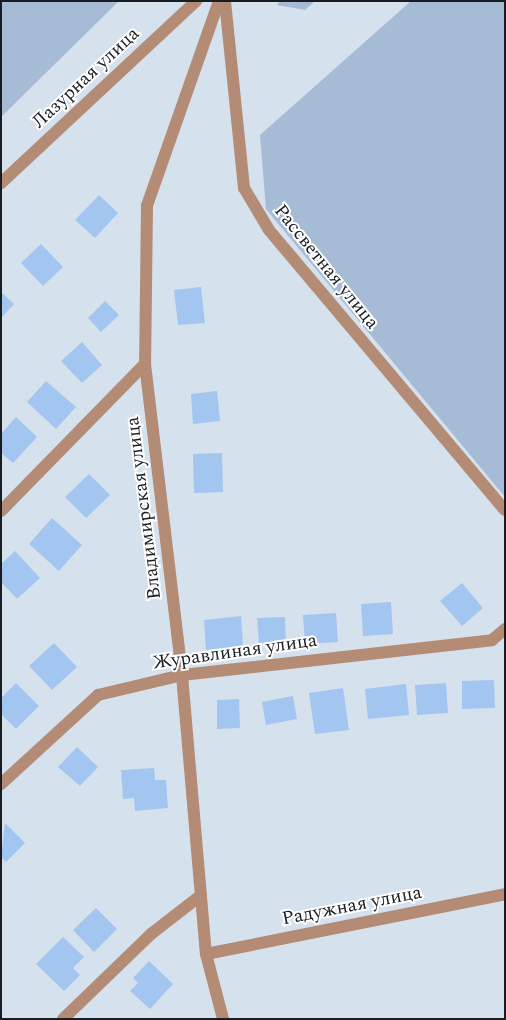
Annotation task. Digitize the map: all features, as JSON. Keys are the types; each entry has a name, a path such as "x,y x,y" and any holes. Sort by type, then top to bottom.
{"street":[{"name":"Лазурная улица","path":"1,183 196,1"},
{"name":"Владимирская улица","path":"219,1 148,206 145,364 182,675 206,954 223,1019"},
{"name":"Рассветная улица","path":"225,1 244,188 269,230 505,510"},
{"path":"1,511 145,364"},
{"name":"Журавлиная улица","path":"1,784 98,695 182,675 492,640 505,629"},
{"name":"Радужная улица","path":"206,954 505,894"},
{"path":"63,1019 152,934 200,896"}],"shaded area":[{"path":"1,1 119,1 1,117"},
{"path":"280,1 315,1 305,10 277,5"},
{"path":"411,1 505,1 505,497 266,209 260,135"}],"building":[{"path":"99,195 118,213 95,238 75,220"},
{"path":"41,244 63,267 43,286 21,263"},
{"path":"201,287 205,323 178,325 174,290"},
{"path":"1,292 14,304 1,318"},
{"path":"105,301 119,315 101,332 88,318"},
{"path":"82,342 102,365 82,383 61,361"},
{"path":"46,381 76,407 56,429 27,402"},
{"path":"217,391 220,421 193,424 191,394"},
{"path":"16,417 37,437 13,463 1,453 1,434"},
{"path":"222,453 223,492 194,493 193,454"},
{"path":"89,474 110,495 86,518 65,497"},
{"path":"52,518 82,545 59,571 29,544"},
{"path":"15,551 40,578 17,599 1,582 1,564"},
{"path":"462,583 483,608 462,626 440,601"},
{"path":"391,602 393,634 363,636 361,604"},
{"path":"336,613 338,642 305,644 303,615"},
{"path":"241,616 243,647 206,650 204,620"},
{"path":"285,617 286,642 259,644 257,618"},
{"path":"54,643 77,667 52,690 29,666"},
{"path":"494,680 495,708 462,709 462,681"},
{"path":"16,683 39,706 16,729 1,714 1,698"},
{"path":"446,683 448,713 417,715 415,685"},
{"path":"406,684 409,715 368,719 365,689"},
{"path":"343,688 349,730 315,734 309,693"},
{"path":"293,696 297,719 266,725 262,702"},
{"path":"239,699 240,728 217,729 217,700"},
{"path":"77,747 98,767 80,786 58,767"},
{"path":"154,768 155,780 166,780 168,808 135,811 134,798 123,799 121,770"},
{"path":"5,823 25,843 6,862 1,857"},
{"path":"96,908 117,929 94,952 73,930"},
{"path":"63,937 84,957 73,968 80,975 64,991 36,964"},
{"path":"149,961 173,984 150,1009 130,991 138,983 133,978"}]}
